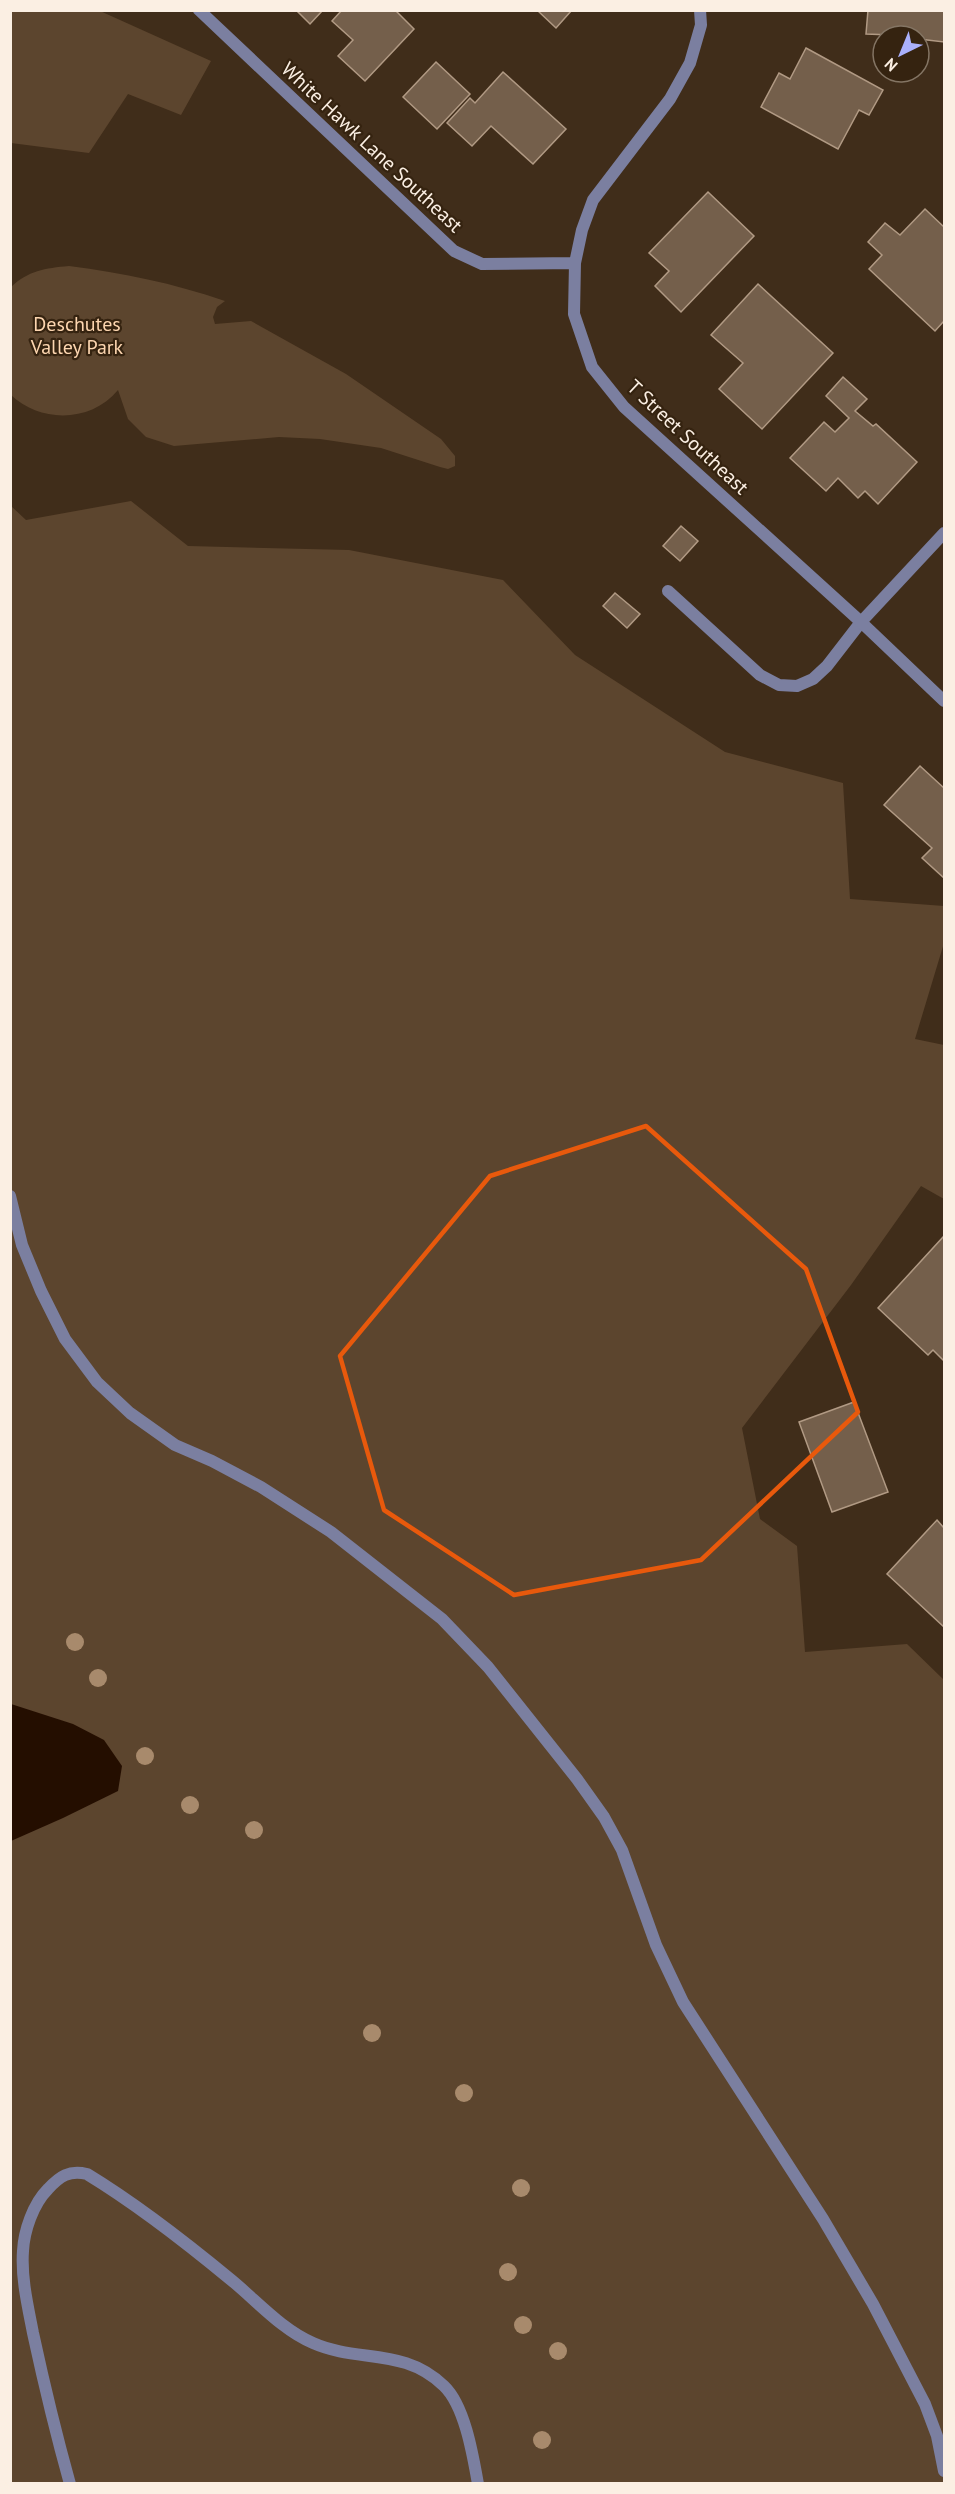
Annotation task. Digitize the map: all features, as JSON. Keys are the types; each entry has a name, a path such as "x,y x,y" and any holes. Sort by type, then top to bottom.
{"street":[{"name":"White Hawk Lane Southeast","path":"199,10 454,251 482,264 575,263"},
{"name":"T Street Southeast","path":"700,10 701,25 690,63 670,99 592,200 582,230 575,263 574,314 592,368 617,399 945,701"},
{"path":"668,591 760,675 779,685 797,686 813,679 827,666 861,622 945,533"},
{"path":"10,1196 22,1245 41,1292 65,1340 97,1382 130,1413 175,1445 212,1461 261,1487 331,1532 442,1619 488,1667 577,1779 604,1817 622,1850 656,1945 683,2002 823,2219 878,2314 925,2404 937,2436 945,2471"},
{"path":"70,2484 28,2306 23,2249 36,2205 45,2192 63,2175 77,2172 87,2174 149,2214 299,2335 331,2349 393,2358 426,2371 447,2389 456,2402 478,2484"}],"highlighted area":[{"path":"646,1126 806,1269 858,1412 701,1560 514,1595 384,1510 340,1356 490,1176"}],"green space":[{"path":"11,10 100,11 211,61 181,115 128,94 89,153 11,143"},
{"name":"Deschutes Valley Park","path":"69,266 148,279 225,301 217,307 213,317 215,324 251,321 346,374 441,439 455,456 455,466 448,469 381,448 320,439 279,437 174,446 146,437 128,419 118,390 94,409 80,413 65,415 36,411 11,395 11,287 37,271"},
{"path":"131,501 188,546 349,550 503,580 575,655 725,752 843,783 850,899 944,906 944,943 915,1039 944,1045 944,1199 921,1186 851,1285 742,1428 760,1519 797,1546 805,1652 907,1644 944,1680 944,2483 11,2483 11,506 26,520"}],"shaded area":[{"path":"11,1704 73,1724 104,1740 122,1766 118,1791 11,1841"}],"building":[{"path":"296,10 323,10 310,24"},
{"path":"342,10 395,10 414,29 365,81 338,56 353,40 332,21"},
{"path":"537,10 572,10 556,28"},
{"path":"868,10 944,10 944,42 931,40 931,24 871,24 871,34 866,34"},
{"path":"806,48 883,90 869,115 859,110 838,149 761,107 779,73 790,79"},
{"path":"436,62 470,94 437,129 403,97"},
{"path":"503,72 566,129 533,164 491,126 472,146 447,123 470,98 475,103"},
{"path":"708,192 754,236 681,312 655,286 669,271 649,253"},
{"path":"925,209 944,227 944,321 935,331 869,269 882,255 868,242 885,223 900,235"},
{"path":"758,284 833,353 762,429 719,389 743,363 711,335"},
{"path":"843,377 867,399 855,411 873,426 876,424 917,462 878,504 865,491 858,498 838,478 826,491 790,458 824,422 835,432 849,418 826,396"},
{"path":"681,526 698,541 680,561 663,546"},
{"path":"615,593 640,614 627,628 603,606"},
{"path":"920,766 944,788 944,878 922,858 932,848 884,805"},
{"path":"944,1236 944,1361 933,1350 928,1355 878,1308"},
{"path":"854,1402 888,1492 832,1512 799,1422"},
{"path":"937,1520 944,1528 944,1627 887,1574"}]}
